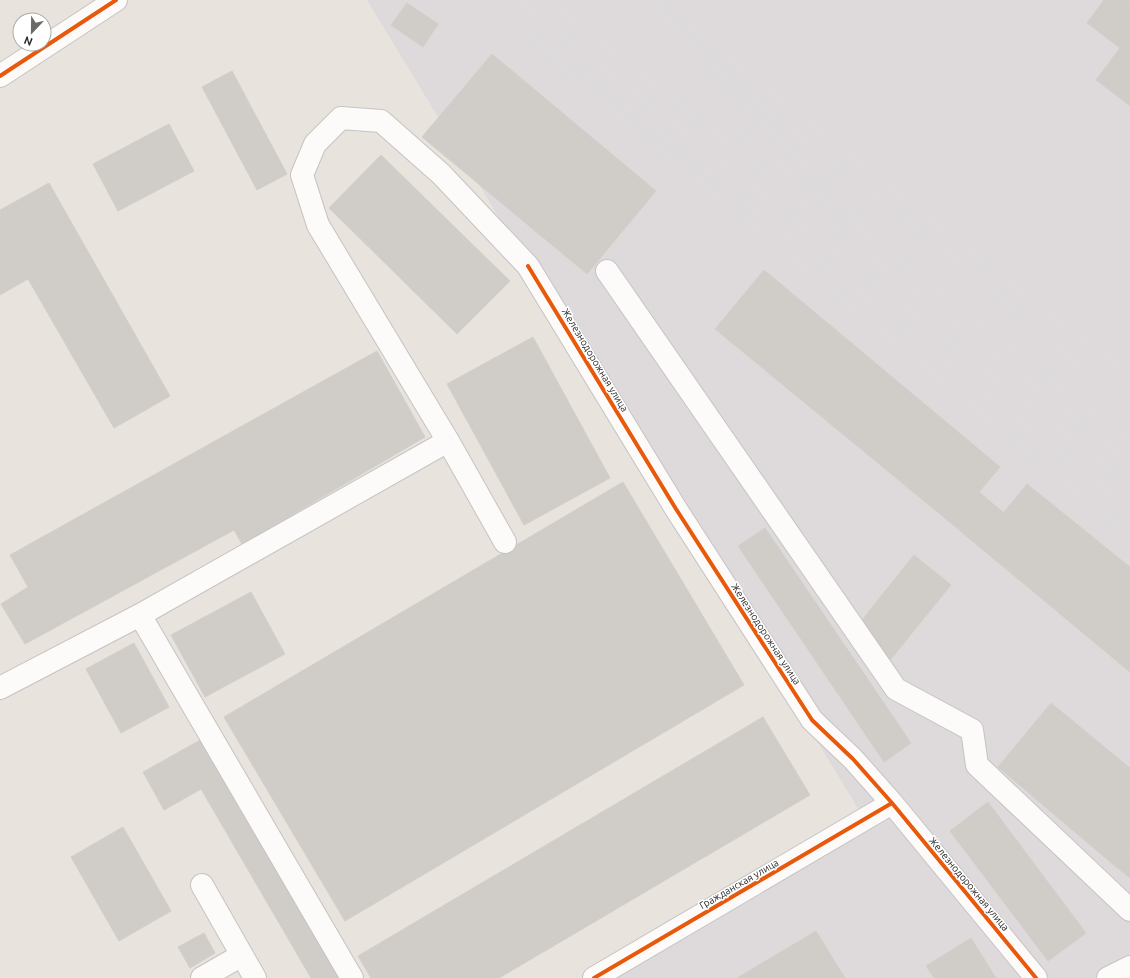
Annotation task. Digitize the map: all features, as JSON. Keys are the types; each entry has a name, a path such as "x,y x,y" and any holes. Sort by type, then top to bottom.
{"street":[{"path":"0,76 116,0"},
{"name":"Железнодорожная улица","path":"505,542 448,441 318,224 302,175 315,144 341,118 381,121 441,174 528,266 676,508 812,720 853,759 892,803 1036,978"},
{"path":"607,271 896,689 972,730 977,765 1130,910"},
{"path":"0,688 140,615 448,441"},
{"path":"140,615 352,978"},
{"name":"Гражданская улица","path":"594,978 892,803"},
{"path":"202,885 255,978"},
{"path":"202,978 242,955"},
{"path":"1108,978 1130,967"}],"shaded area":[{"path":"367,0 1130,0 1130,978 598,978 865,820"}],"building":[{"path":"1104,0 1130,0 1130,106 1096,80 1120,48 1087,23"},
{"path":"407,3 438,24 423,47 391,25"},
{"path":"492,54 656,191 587,274 422,137"},
{"path":"232,71 287,174 257,190 202,87"},
{"path":"169,124 194,171 118,211 93,164"},
{"path":"381,155 510,281 457,334 329,208"},
{"path":"49,183 170,396 114,428 28,279 0,295 0,210"},
{"path":"764,270 1000,467 952,524 715,329"},
{"path":"533,337 610,478 524,525 447,384"},
{"path":"377,351 425,437 242,544 234,530 25,644 1,604 28,587 10,555"},
{"path":"623,482 744,685 345,921 224,717"},
{"path":"1027,484 1130,567 1130,672 977,545"},
{"path":"979,492 1004,513 977,545 952,524"},
{"path":"765,528 911,743 884,762 738,546"},
{"path":"914,555 951,585 891,659 854,630"},
{"path":"251,592 285,654 205,697 171,635"},
{"path":"134,643 169,707 121,733 86,669"},
{"path":"1051,703 1130,768 1130,848 1115,866 998,767"},
{"path":"763,717 810,795 499,978 371,978 358,956"},
{"path":"204,738 343,978 311,978 201,789 164,810 143,772"},
{"path":"988,802 1086,933 1048,961 950,831"},
{"path":"123,827 171,911 119,941 71,857"},
{"path":"1130,848 1130,878 1115,866"},
{"path":"816,931 845,978 737,978"},
{"path":"204,933 215,953 190,968 178,947"},
{"path":"971,938 996,978 934,978 926,966"}],"railway":[{"path":"490,0 584,86 1130,535"},
{"path":"518,0 1130,485"},
{"path":"548,0 1130,462"},
{"path":"646,0 662,15"},
{"path":"656,0 1061,324 1130,373"},
{"path":"658,12 764,108 969,269 1130,411"},
{"path":"529,29 1130,509"},
{"path":"710,66 841,204 866,226"},
{"path":"727,122 919,276 1130,442"}],"cycle path":[{"path":"0,76 116,0"},
{"path":"528,266 676,509 812,720 853,759 892,803 1036,978"},
{"path":"594,978 892,803"}]}
